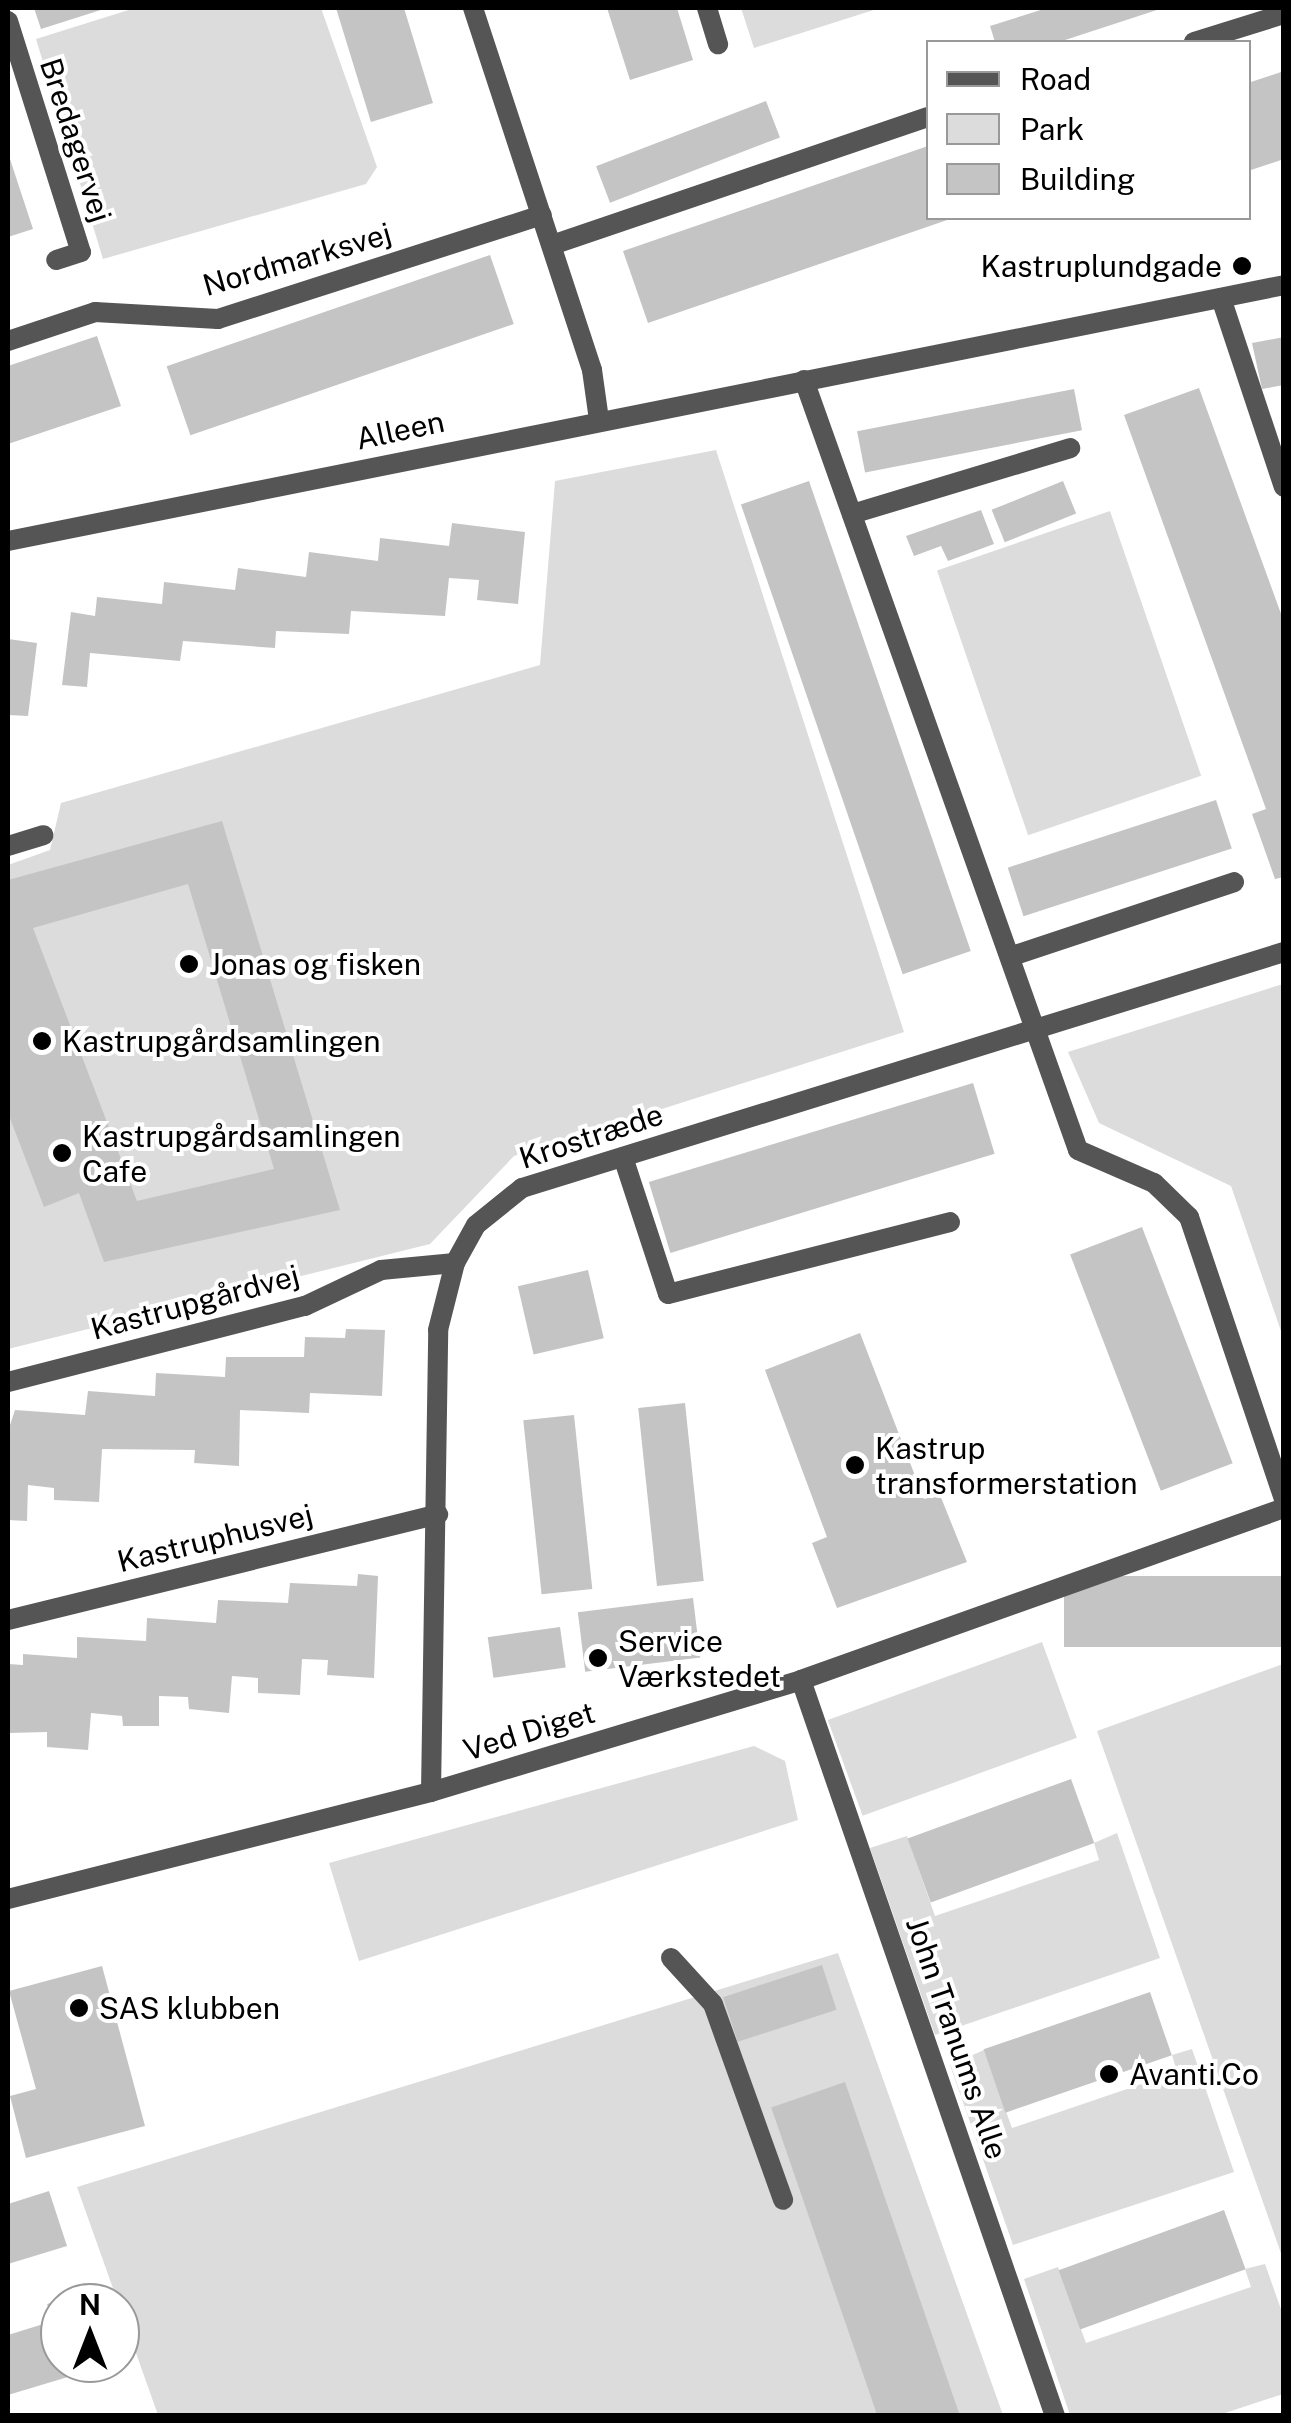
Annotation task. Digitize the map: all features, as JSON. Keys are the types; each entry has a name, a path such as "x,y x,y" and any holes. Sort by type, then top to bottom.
{"street":[{"path":"473,8 592,370 599,420"},
{"path":"707,8 718,44"},
{"path":"1200,40 1284,14"},
{"name":"Bredagervej","path":"8,21 80,252 56,260"},
{"path":"552,244 926,118"},
{"name":"Nordmarksvej","path":"8,341 95,312 218,320 542,215"},
{"name":"Alleen","path":"8,541 1284,286"},
{"path":"1221,298 1274,427 1284,487"},
{"path":"804,380 1078,1150 1154,1183 1189,1217 1284,1499"},
{"path":"852,514 1070,448"},
{"path":"8,846 43,835"},
{"path":"1012,956 1234,882"},
{"name":"Krostræde","path":"431,1792 438,1330 455,1263 476,1225 522,1188 1284,952"},
{"path":"623,1156 668,1294 950,1222"},
{"name":"Kastrupgårdvej","path":"8,1382 305,1306 381,1270 455,1263"},
{"name":"Ved Diget","path":"8,1899 431,1792 801,1680 1284,1508"},
{"name":"Kastruphusvej","path":"8,1620 438,1514"},
{"name":"John Tranums Alle","path":"801,1680 1055,2416"},
{"path":"671,1958 713,2004 783,2200"}],"green space":[{"path":"135,8 321,8 377,167 366,184 103,259 36,39"},
{"path":"741,8 880,8 754,48"},
{"path":"716,450 904,1032 514,1156 430,1244 8,1349 8,865 50,850 61,803 540,665 555,481"},
{"path":"1110,511 1201,776 1028,835 937,571"},
{"path":"1284,984 1283,1337 1231,1186 1099,1123 1068,1052"},
{"path":"1042,1642 1077,1738 863,1816 828,1720"},
{"path":"1284,1664 1283,2259 1097,1731"},
{"path":"754,1746 785,1761 798,1820 359,1961 329,1863"},
{"path":"1117,1833 1160,1958 935,2035 870,1848 907,1836 935,1916 1099,1860 1094,1843"},
{"path":"838,1953 1003,2415 158,2415 140,2364 140,2283 111,2283 77,2187"},
{"path":"1192,2049 1234,2172 1013,2245 950,2065 984,2050 1012,2128 1177,2072 1172,2055"},
{"path":"1265,2264 1283,2315 1283,2394 1219,2415 1070,2415 1024,2279 1058,2267 1086,2343 1251,2287 1245,2269"}],"building":[{"path":"34,8 107,8 41,29"},
{"path":"336,8 404,8 433,103 371,122"},
{"path":"607,8 677,8 693,60 630,80"},
{"path":"1047,8 1163,8 1065,40 994,40 990,26"},
{"path":"1284,71 1284,159 1251,170 1251,82"},
{"path":"766,101 780,137 610,203 596,166"},
{"path":"926,147 926,220 947,220 648,323 623,251"},
{"path":"8,153 33,229 8,237"},
{"path":"490,255 514,324 190,435 167,366"},
{"path":"97,336 121,406 8,444 8,366"},
{"path":"1284,337 1284,385 1262,389 1252,343"},
{"path":"1199,388 1284,622 1284,877 1275,879 1252,814 1266,809 1124,415"},
{"path":"1074,389 1082,430 865,472 857,431"},
{"path":"809,481 971,951 903,974 741,504"},
{"path":"1063,481 1076,513 1005,542 992,510"},
{"path":"981,510 994,544 948,561 941,546 914,556 906,536"},
{"path":"452,523 525,532 518,604 477,600 479,580 449,578 445,616 351,611 349,634 276,631 275,648 183,641 180,661 90,653 87,687 62,685 71,612 95,616 97,597 162,604 164,582 235,590 238,568 306,577 309,552 378,561 380,538 449,546"},
{"path":"8,639 37,643 28,716 8,715"},
{"path":"1216,800 1232,849 1023,916 1008,868"},
{"name":"Kastrupgårdsamlingen","path":"222,821 340,1210 104,1262 79,1193 44,1207 8,1113 8,880","holes":["188,884 274,1169 137,1201 33,928"]},
{"path":"973,1083 995,1154 670,1253 649,1182"},
{"path":"1142,1227 1233,1463 1161,1491 1070,1255"},
{"path":"588,1270 604,1338 534,1354 518,1286"},
{"path":"346,1329 385,1330 382,1396 310,1393 309,1413 240,1410 239,1466 194,1463 195,1450 102,1449 99,1502 54,1500 54,1488 28,1485 27,1521 8,1520 8,1431 15,1410 85,1415 88,1391 155,1396 156,1373 225,1377 226,1357 304,1357 305,1337 345,1338"},
{"name":"Kastrup transformerstation","path":"860,1333 924,1499 940,1495 967,1562 837,1608 812,1543 827,1537 765,1370"},
{"path":"685,1403 704,1581 657,1586 638,1408"},
{"path":"574,1415 592,1589 542,1594 523,1420"},
{"path":"358,1574 378,1576 374,1678 327,1675 328,1660 302,1659 300,1695 258,1693 258,1678 232,1676 229,1713 189,1709 188,1697 159,1696 159,1726 123,1726 122,1716 91,1713 88,1750 47,1747 47,1732 8,1733 8,1664 23,1665 23,1654 77,1658 77,1637 146,1641 147,1618 216,1623 218,1600 288,1603 290,1583 357,1586"},
{"path":"1064,1576 1284,1576 1284,1647 1064,1647"},
{"path":"693,1598 700,1658 585,1672 578,1612"},
{"path":"560,1627 566,1668 493,1678 488,1637"},
{"path":"1071,1779 1094,1843 931,1902 907,1839"},
{"path":"822,1965 837,2010 738,2042 723,1997"},
{"path":"102,1966 145,2126 26,2158 10,2096 36,2089 9,1991"},
{"path":"1150,1992 1172,2055 1005,2113 984,2049"},
{"path":"845,2082 960,2415 878,2416 771,2107"},
{"path":"49,2191 67,2246 8,2264 8,2204"},
{"path":"1224,2210 1246,2269 1080,2329 1059,2270"},
{"path":"40,2325 40,2383 48,2383 8,2395 8,2335"}],"place":[{"name":"Kastruplundgade","path":"1242,266"},
{"name":"Jonas og fisken","path":"189,964"},
{"name":"Kastrupgårdsamlingen","path":"42,1041"},
{"name":"Kastrupgårdsamlingen Cafe","path":"62,1153"},
{"name":"Kastrup transformerstation","path":"855,1465"},
{"name":"Service Værkstedet","path":"598,1658"},
{"name":"SAS klubben","path":"79,2008"},
{"name":"Avanti.Co","path":"1109,2074"}]}
